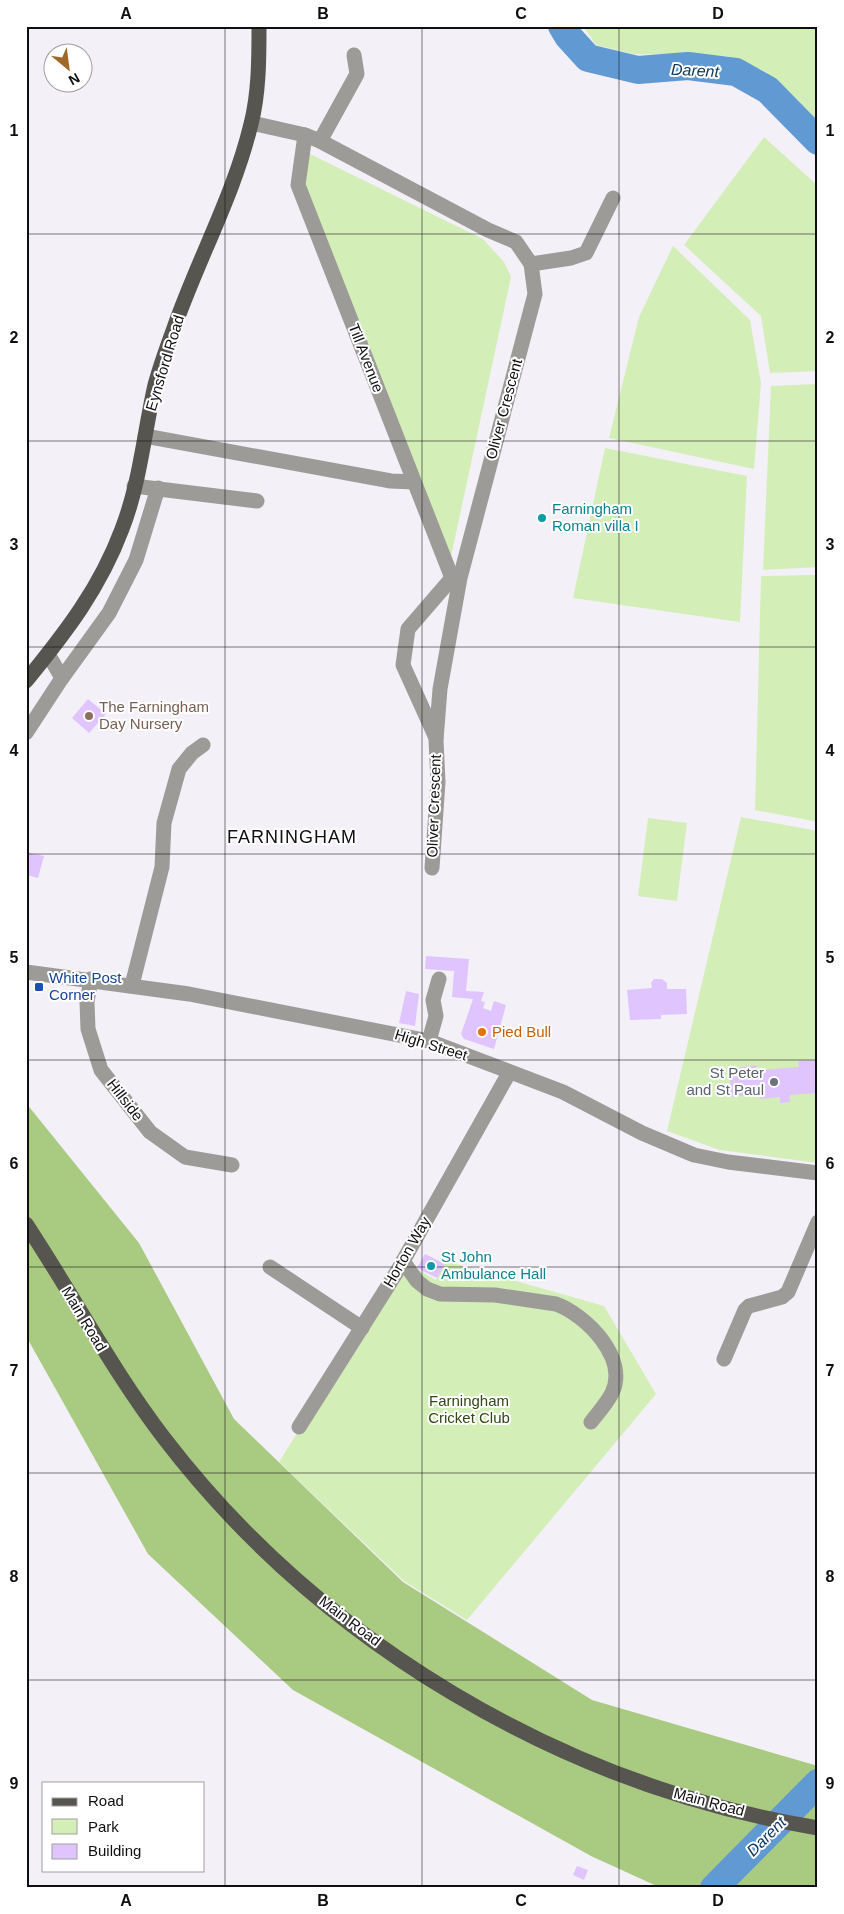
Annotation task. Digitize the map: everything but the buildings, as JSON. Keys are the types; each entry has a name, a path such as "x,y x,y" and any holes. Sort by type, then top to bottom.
{"main road":[{"name":"Eynsford Road","path":"26,681 77,617 101,579 123,527 156,384 174,327 227,200 252,123 259,63 259,26"},
{"name":"Main Road","path":"26,1224 114,1368 165,1439 244,1530 302,1585 334,1611 419,1672 515,1728 616,1773 735,1810 814,1827"}],"street":[{"path":"320,141 357,74 354,55"},
{"name":"Oliver Crescent","path":"252,123 305,135 320,141 488,230 516,242 530,264 534,294 456,578 440,689 436,740 438,782 432,868"},
{"name":"Till Avenue","path":"305,135 298,185 414,482 456,578"},
{"path":"530,264 571,258 586,253 613,198"},
{"path":"145,436 391,481 414,482"},
{"path":"134,486 256,501"},
{"path":"26,733 62,678 109,613 136,560 158,488"},
{"path":"436,740 403,665 408,629 456,578"},
{"path":"48,654 62,678"},
{"path":"132,986 162,867 164,823 179,769 192,753 203,746"},
{"name":"High Street","path":"26,972 199,996 429,1041 563,1092 642,1134 694,1155 728,1162 818,1174"},
{"path":"429,1041 436,1016 433,1000 439,979"},
{"name":"Hillside","path":"91,980 87,1002 88,1028 101,1070 150,1132 185,1157 232,1165"},
{"name":"Horton Way","path":"299,1427 403,1261 509,1073"},
{"path":"724,1359 745,1310 749,1306 782,1297 788,1292 818,1222"},
{"path":"403,1261 417,1281 427,1289 440,1294 494,1295 556,1304 565,1308 596,1333 608,1346 613,1358 615,1373 612,1393 591,1422"},
{"path":"270,1267 362,1328"}],"green space":[{"path":"583,26 818,26 818,126 766,72 727,56 633,54 596,45"},
{"path":"764,137 818,186 818,371 770,373 761,316 684,245"},
{"path":"310,154 483,239 504,262 511,277 449,566 301,184 303,170"},
{"path":"673,246 750,320 761,383 754,469 609,438 639,317"},
{"path":"818,384 818,567 763,570 771,386"},
{"path":"605,448 747,476 740,622 573,598"},
{"path":"818,575 818,822 755,810 761,576"},
{"path":"741,817 818,831 818,1163 720,1150 667,1131"},
{"path":"648,818 687,823 677,901 638,896"},
{"path":"26,1103 139,1243 234,1419 403,1582 592,1700 818,1766 818,1888 661,1888 591,1856 293,1690 148,1554 26,1336"},
{"name":"Farningham Cricket Club","path":"446,1261 604,1306 656,1394 467,1620 404,1581 279,1462 404,1262 436,1280"}],"waterway":[{"name":"Darent","path":"562,26 568,36 588,58 638,70 688,66 736,72 768,90 818,141"},
{"name":"Darent","path":"714,1888 818,1783"}],"place":[{"name":"Farningham Roman villa I","path":"542,518"},
{"name":"The Farningham Day Nursery","path":"89,716"},
{"name":"White Post Corner","path":"39,987"},
{"name":"Pied Bull","path":"482,1032"},
{"name":"St Peter and St Paul","path":"774,1082"},
{"name":"St John Ambulance Hall","path":"431,1266"}],"district":[{"name":"FARNINGHAM","path":"292,837"}]}
